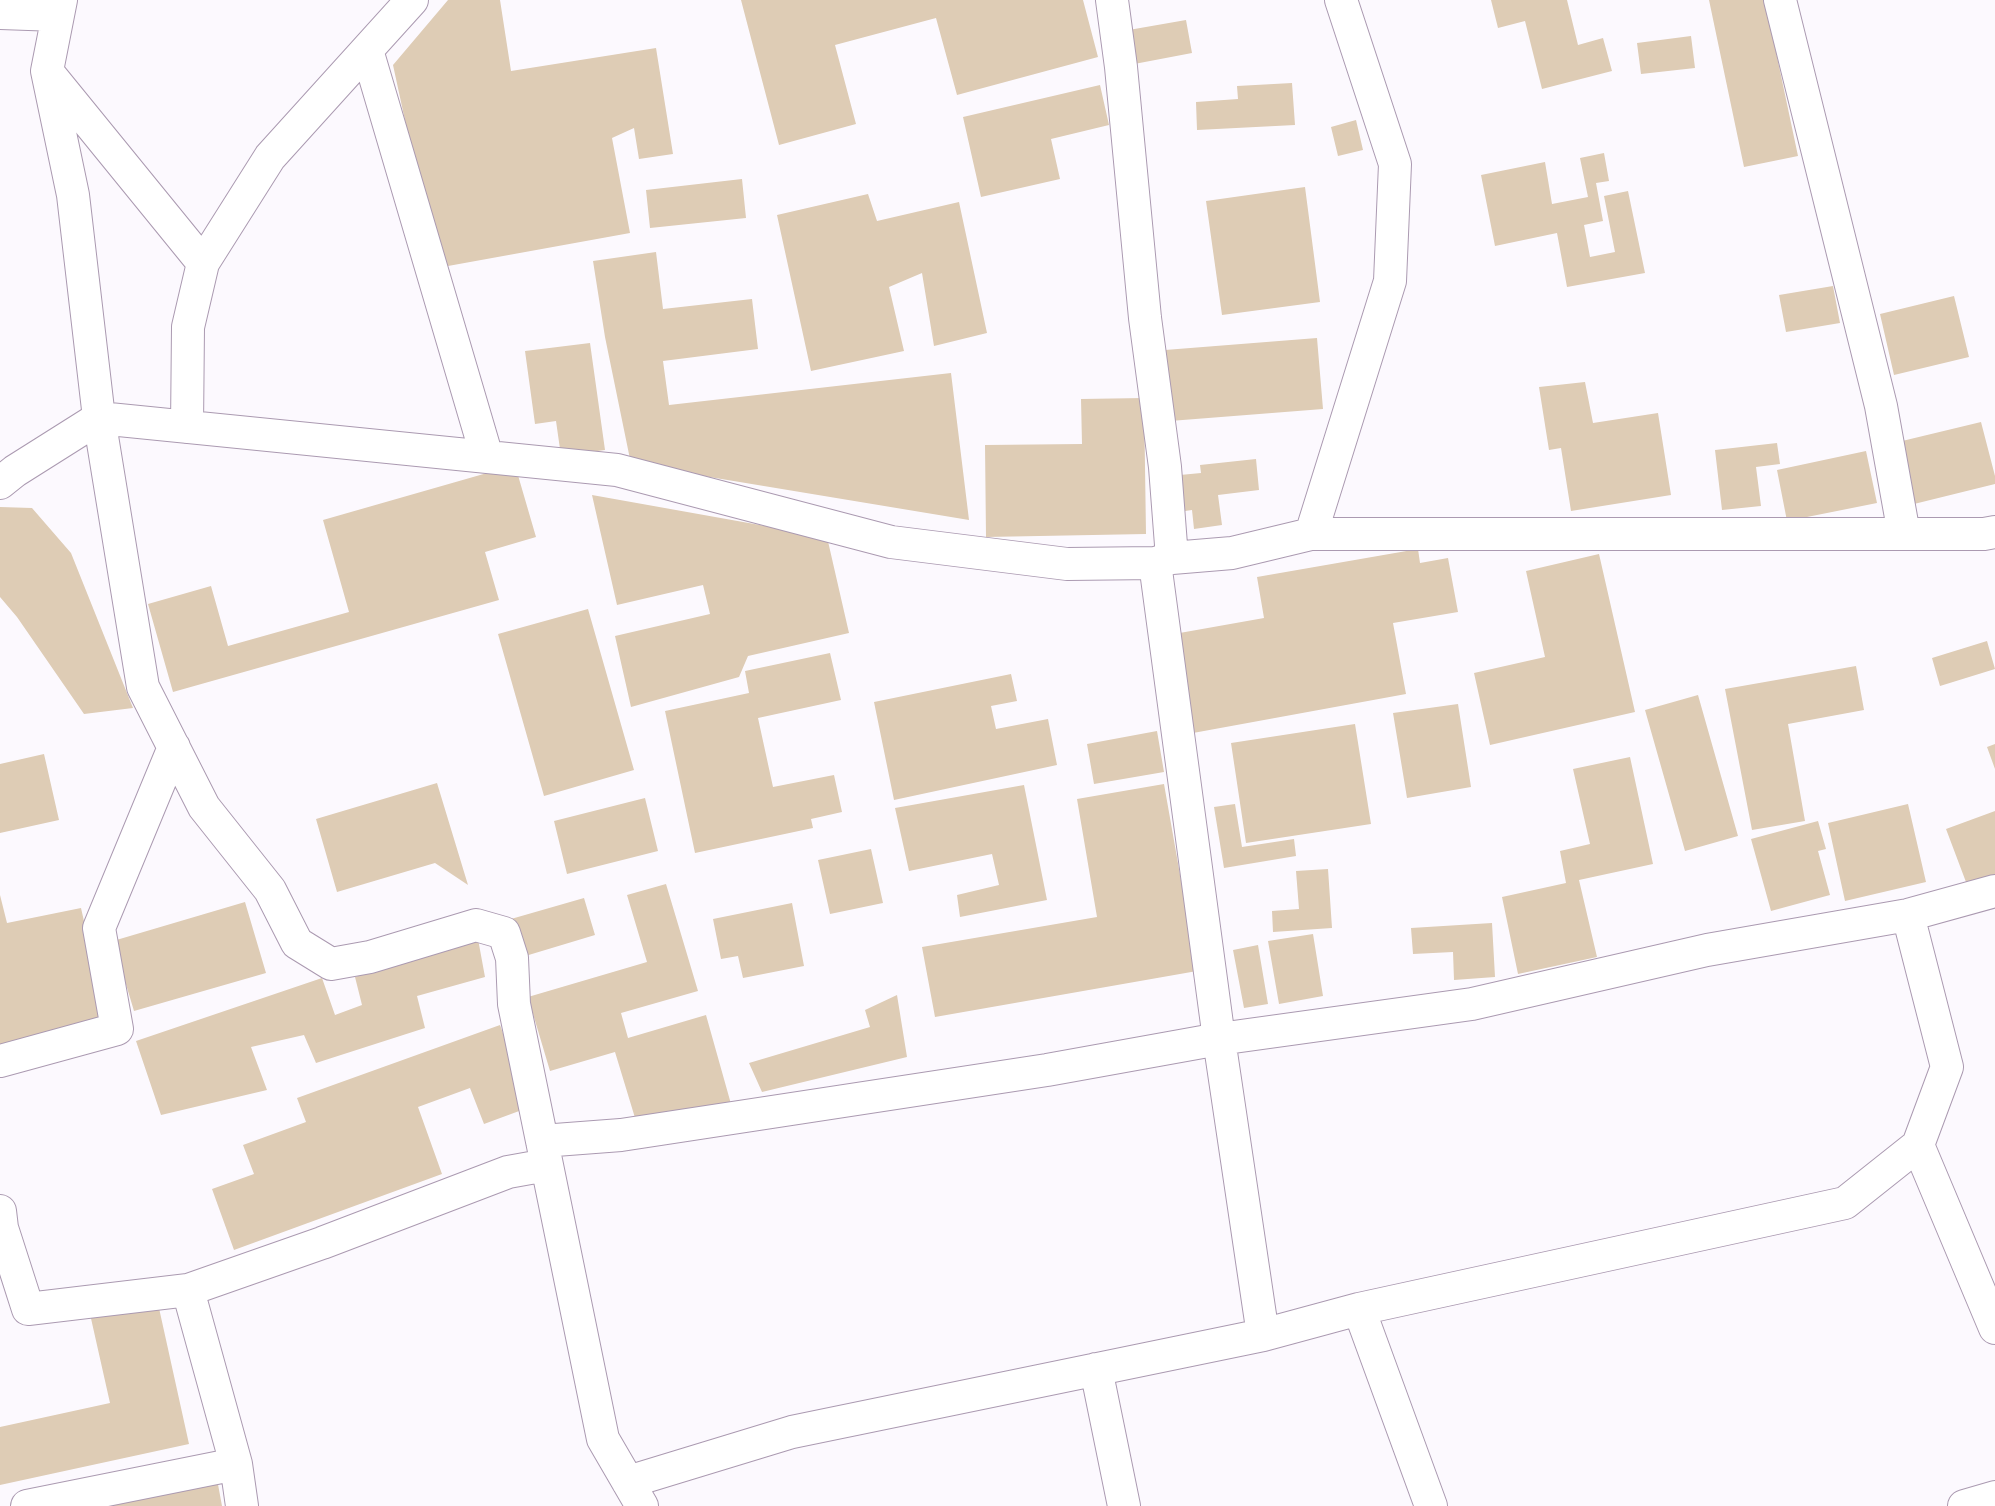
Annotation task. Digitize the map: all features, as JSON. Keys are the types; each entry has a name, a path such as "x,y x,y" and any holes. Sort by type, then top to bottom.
{"street":[{"path":"187,427 188,327 203,263 270,158 412,0"},
{"path":"1112,0 1121,67 1145,318 1165,467 1163,561 1219,1039 1263,1335"},
{"path":"1311,534 1390,281 1395,164 1341,0"},
{"path":"1780,0 1881,406 1904,534"},
{"path":"0,13 57,5 47,71 73,195 99,418 143,687 204,807 270,890 297,944 331,963 370,957 476,925 504,933 512,958 514,1004 603,1439 635,1494 792,1432 1263,1335 1359,1308 1845,1203 1918,1145 1947,1067 1908,915"},
{"path":"367,50 487,457"},
{"path":"47,71 203,263"},
{"path":"0,483 99,418 616,470 891,542 1067,564 1163,561 1232,553 1311,534 1984,534 1995,532"},
{"path":"0,1061 117,1029 99,928 174,747"},
{"path":"0,1211 2,1228 28,1309 188,1290 322,1243 508,1172 544,1153 621,1135 1047,1070 1219,1039 1472,1004 1707,950 1908,915 1995,891"},
{"path":"1918,1145 1995,1328"},
{"path":"188,1290 236,1464 242,1506"},
{"path":"1359,1308 1431,1506"},
{"path":"1096,1369 1125,1506"},
{"path":"27,1506 236,1464"},
{"path":"1964,1506 1995,1497"}],"building":[{"path":"448,0 500,0 511,71 656,48 673,154 639,159 634,128 612,138 630,233 437,268 393,65"},
{"path":"741,0 1083,0 1098,57 957,95 936,18 835,45 856,124 779,145"},
{"path":"1491,0 1567,0 1578,45 1603,38 1612,71 1542,89 1525,21 1498,28"},
{"path":"1709,0 1765,0 1798,156 1744,167"},
{"path":"1186,20 1192,53 1129,65 1123,31"},
{"path":"1691,36 1695,68 1641,74 1637,43"},
{"path":"1292,83 1295,125 1197,130 1196,102 1238,99 1237,86"},
{"path":"1100,85 1109,125 1051,139 1060,179 981,197 963,117"},
{"path":"1356,120 1363,150 1338,156 1331,127"},
{"path":"1604,153 1609,181 1596,183 1603,221 1584,225 1590,257 1615,252 1604,196 1628,191 1645,273 1567,287 1557,233 1495,246 1481,175 1545,162 1552,204 1588,197 1580,158"},
{"path":"742,179 746,218 650,228 646,190"},
{"path":"1305,187 1320,302 1222,315 1206,201"},
{"path":"868,194 877,221 959,202 987,333 934,346 922,273 889,287 904,351 811,371 777,215"},
{"path":"656,252 663,309 752,299 758,349 663,361 669,405 951,373 969,520 631,464 605,337 593,261"},
{"path":"1833,286 1840,323 1786,332 1779,295"},
{"path":"1954,296 1969,357 1894,375 1880,314"},
{"path":"1317,338 1323,409 1170,421 1165,350"},
{"path":"590,343 605,450 561,456 556,421 535,424 525,351"},
{"path":"1585,382 1593,423 1658,413 1671,495 1571,511 1561,448 1549,450 1539,387"},
{"path":"1144,398 1146,534 986,537 985,445 1082,444 1081,399"},
{"path":"1981,422 1995,484 1914,504 1898,442"},
{"path":"1777,443 1780,464 1756,467 1761,506 1722,510 1715,450"},
{"path":"1866,451 1877,503 1787,521 1777,470"},
{"path":"1256,459 1259,490 1218,495 1222,525 1194,529 1192,510 1178,512 1180,475 1201,473 1200,465"},
{"path":"515,465 536,537 485,552 499,600 173,692 148,604 211,586 228,646 349,612 323,520"},
{"path":"592,495 827,537 849,633 748,656 739,677 631,707 615,636 710,614 703,585 617,605"},
{"path":"0,507 32,508 71,553 133,708 84,714 17,617 0,597"},
{"path":"1418,549 1420,563 1448,558 1458,612 1393,623 1406,694 1193,733 1174,634 1264,618 1257,577"},
{"path":"1599,554 1635,712 1490,745 1474,673 1545,657 1526,571"},
{"path":"588,609 634,770 544,796 498,634"},
{"path":"1987,641 1995,669 1940,686 1932,658"},
{"path":"830,653 841,700 758,718 773,787 834,775 842,812 811,819 813,828 695,853 665,711 749,693 745,671"},
{"path":"1856,666 1864,710 1788,724 1805,821 1752,830 1725,689"},
{"path":"1011,674 1017,701 991,706 996,729 1048,719 1057,765 894,800 874,702"},
{"path":"1698,695 1738,836 1685,851 1645,710"},
{"path":"1458,704 1471,787 1407,798 1393,713"},
{"path":"1355,724 1371,824 1246,843 1231,743"},
{"path":"1157,731 1164,772 1094,784 1087,744"},
{"path":"1995,744 1995,769 1987,747"},
{"path":"44,754 59,820 0,833 0,764"},
{"path":"1630,757 1653,864 1579,880 1597,957 1518,974 1502,897 1566,883 1560,851 1590,844 1573,769"},
{"path":"437,783 468,885 435,863 337,892 316,819"},
{"path":"1164,784 1197,971 935,1017 922,947 1097,917 1077,799"},
{"path":"1024,785 1047,900 960,917 957,895 999,885 992,854 909,871 895,808"},
{"path":"645,798 658,851 567,874 554,821"},
{"path":"1235,804 1242,847 1294,839 1296,856 1224,868 1214,807"},
{"path":"1908,804 1926,882 1845,901 1828,823"},
{"path":"1995,811 1995,880 1969,890 1946,829"},
{"path":"1818,821 1826,849 1818,851 1830,895 1771,911 1751,839"},
{"path":"871,849 883,903 830,914 818,860"},
{"path":"1328,869 1332,928 1273,932 1272,911 1299,909 1296,871"},
{"path":"666,884 698,991 621,1013 628,1038 706,1015 731,1104 639,1131 615,1052 550,1071 528,997 647,962 627,895"},
{"path":"0,895 7,923 81,908 108,1027 0,1050"},
{"path":"584,898 595,935 522,957 511,919"},
{"path":"245,902 266,973 134,1011 113,941"},
{"path":"792,903 804,966 743,978 738,956 721,959 713,919"},
{"path":"1492,923 1495,977 1454,980 1453,952 1413,954 1411,928"},
{"path":"1313,934 1323,996 1279,1004 1268,941"},
{"path":"478,939 485,977 417,996 425,1028 316,1063 304,1035 251,1047 267,1090 161,1115 136,1041 322,978 335,1015 362,1005 355,977"},
{"path":"1258,945 1268,1004 1244,1008 1233,950"},
{"path":"897,995 907,1057 762,1092 749,1063 870,1027 865,1010"},
{"path":"500,1025 530,1107 484,1124 470,1088 418,1107 442,1174 234,1250 212,1189 254,1174 243,1145 306,1122 297,1098"},
{"path":"157,1299 189,1444 0,1485 0,1427 110,1403 90,1314"},
{"path":"217,1479 222,1506 84,1506"}]}
